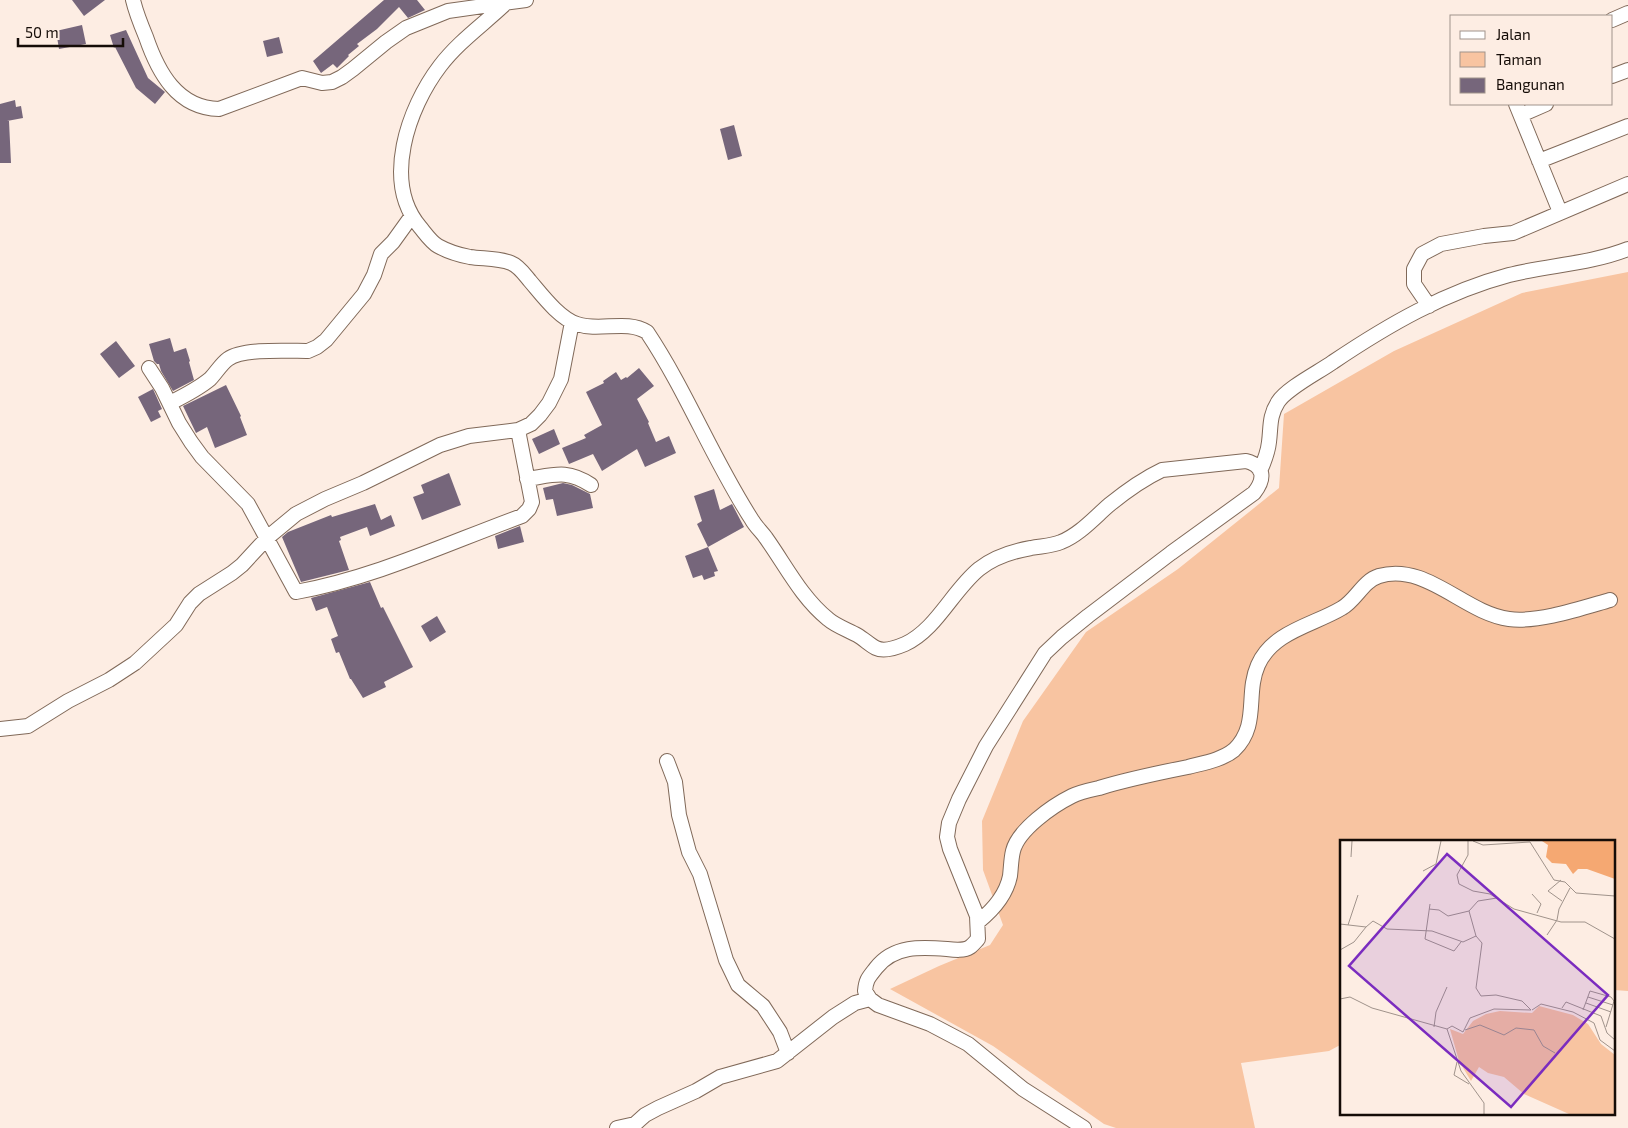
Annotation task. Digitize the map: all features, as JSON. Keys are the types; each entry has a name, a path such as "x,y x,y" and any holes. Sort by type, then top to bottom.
{"street":[{"path":"133,0 150,49 166,81 193,103 219,109 302,78 322,84 342,78 406,28 448,11 526,0"},
{"path":"506,4 440,66 414,112 401,161 403,196 411,217 436,245 470,257 512,263 522,270 554,308 578,325 598,327 634,326 647,332 683,393 724,473 753,522 766,538 799,588 828,620 866,640 876,648 885,650 904,644 917,637 968,580 989,562 1029,548 1062,542 1150,476 1162,470 1246,461 1254,463 1260,471 1262,476 1260,485 1254,493 1062,636 1045,653 986,746 959,799 949,823 947,837 977,916 978,939 970,947 960,950 904,949 879,963 866,980 865,991 870,999 878,1005 930,1024 968,1044 1023,1089 1084,1128"},
{"path":"1613,20 1628,12"},
{"path":"1613,76 1628,70"},
{"path":"1540,105 1518,109 1560,212"},
{"path":"1540,160 1628,126"},
{"path":"1429,306 1414,284 1414,268 1422,254 1441,244 1513,233 1628,184"},
{"path":"170,403 199,388 212,377 227,359 234,356 246,352 308,351 317,347 326,340 364,294 374,275 381,254 393,242 411,217"},
{"path":"1260,471 1269,442 1270,422 1278,401 1291,389 1365,341 1411,314 1471,287 1509,275 1612,255 1628,249"},
{"path":"0,729 28,726 136,663 176,625 190,602 242,565 267,538 296,514 440,446 468,436 518,430 531,424 540,416 549,403 561,379 572,322"},
{"path":"149,368 191,442 202,457 248,504 296,592 324,587 401,562 522,516 529,509 532,502 518,430"},
{"path":"527,479 563,474 577,477 591,485"},
{"path":"978,922 1001,899 1007,888 1013,851 1017,842 1043,814 1073,795 1229,754 1242,742 1247,734 1250,723 1255,674 1258,664 1265,654 1273,645 1288,634 1344,607 1377,576 1410,574 1485,612 1511,620 1567,613 1610,600"},
{"path":"667,761 675,782 679,815 688,852 700,874 726,960 742,990 763,1006 780,1032 788,1053"},
{"path":"617,1128 635,1124 652,1112 720,1078 777,1061 833,1017 855,1003 870,999"}],"green space":[{"path":"1628,272 1628,991 1616,990 1616,840 1340,840 1340,1045 1329,1051 1241,1063 1255,1128 1116,1128 1104,1124 993,1046 890,989 990,945 1003,925 983,870 982,821 1023,721 1086,632 1178,569 1279,488 1284,414 1394,351 1522,293"}],"building":[{"path":"72,0 105,0 84,16"},
{"path":"384,0 417,0 425,10 408,18 399,7 377,29 357,44 359,46 337,68 333,64 321,73 313,61"},
{"path":"82,25 86,44 59,49 56,31"},
{"path":"126,30 148,78 165,92 155,104 136,88 114,48 110,35"},
{"path":"279,37 283,53 267,57 263,41"},
{"path":"15,100 16,107 21,106 23,118 7,121 9,121 11,163 0,163 0,104"},
{"path":"734,125 742,156 728,160 720,129"},
{"path":"170,338 174,352 186,348 194,380 173,391 159,364 154,361 149,344"},
{"path":"116,341 135,366 119,378 100,354"},
{"path":"639,368 654,386 637,399 649,422 656,442 669,436 676,453 645,467 637,449 602,471 593,454 569,464 562,448 586,438 584,435 602,425 586,392 604,383 603,381 616,372 621,380 627,378"},
{"path":"226,385 241,416 247,435 215,448 207,427 196,433 183,406"},
{"path":"153,389 162,409 158,411 161,417 151,422 138,397"},
{"path":"554,429 560,444 539,454 532,439"},
{"path":"449,473 461,505 422,520 413,497 424,493 421,485"},
{"path":"563,483 572,485 590,494 593,508 557,516 553,499 546,500 543,488"},
{"path":"714,489 720,510 732,504 744,527 708,547 697,524 702,521 694,496"},
{"path":"375,504 381,520 391,515 395,526 370,536 367,527 340,537 341,540 339,541 349,570 301,582 282,537 288,532 331,515 332,517"},
{"path":"520,526 524,542 498,549 495,536"},
{"path":"708,547 718,571 714,572 715,576 704,580 702,575 693,578 685,556"},
{"path":"370,582 381,608 383,607 413,667 384,682 386,687 363,698 350,679 339,652 336,653 331,639 338,636 327,607 316,611 311,598"},
{"path":"437,616 446,632 430,642 421,626"}]}
